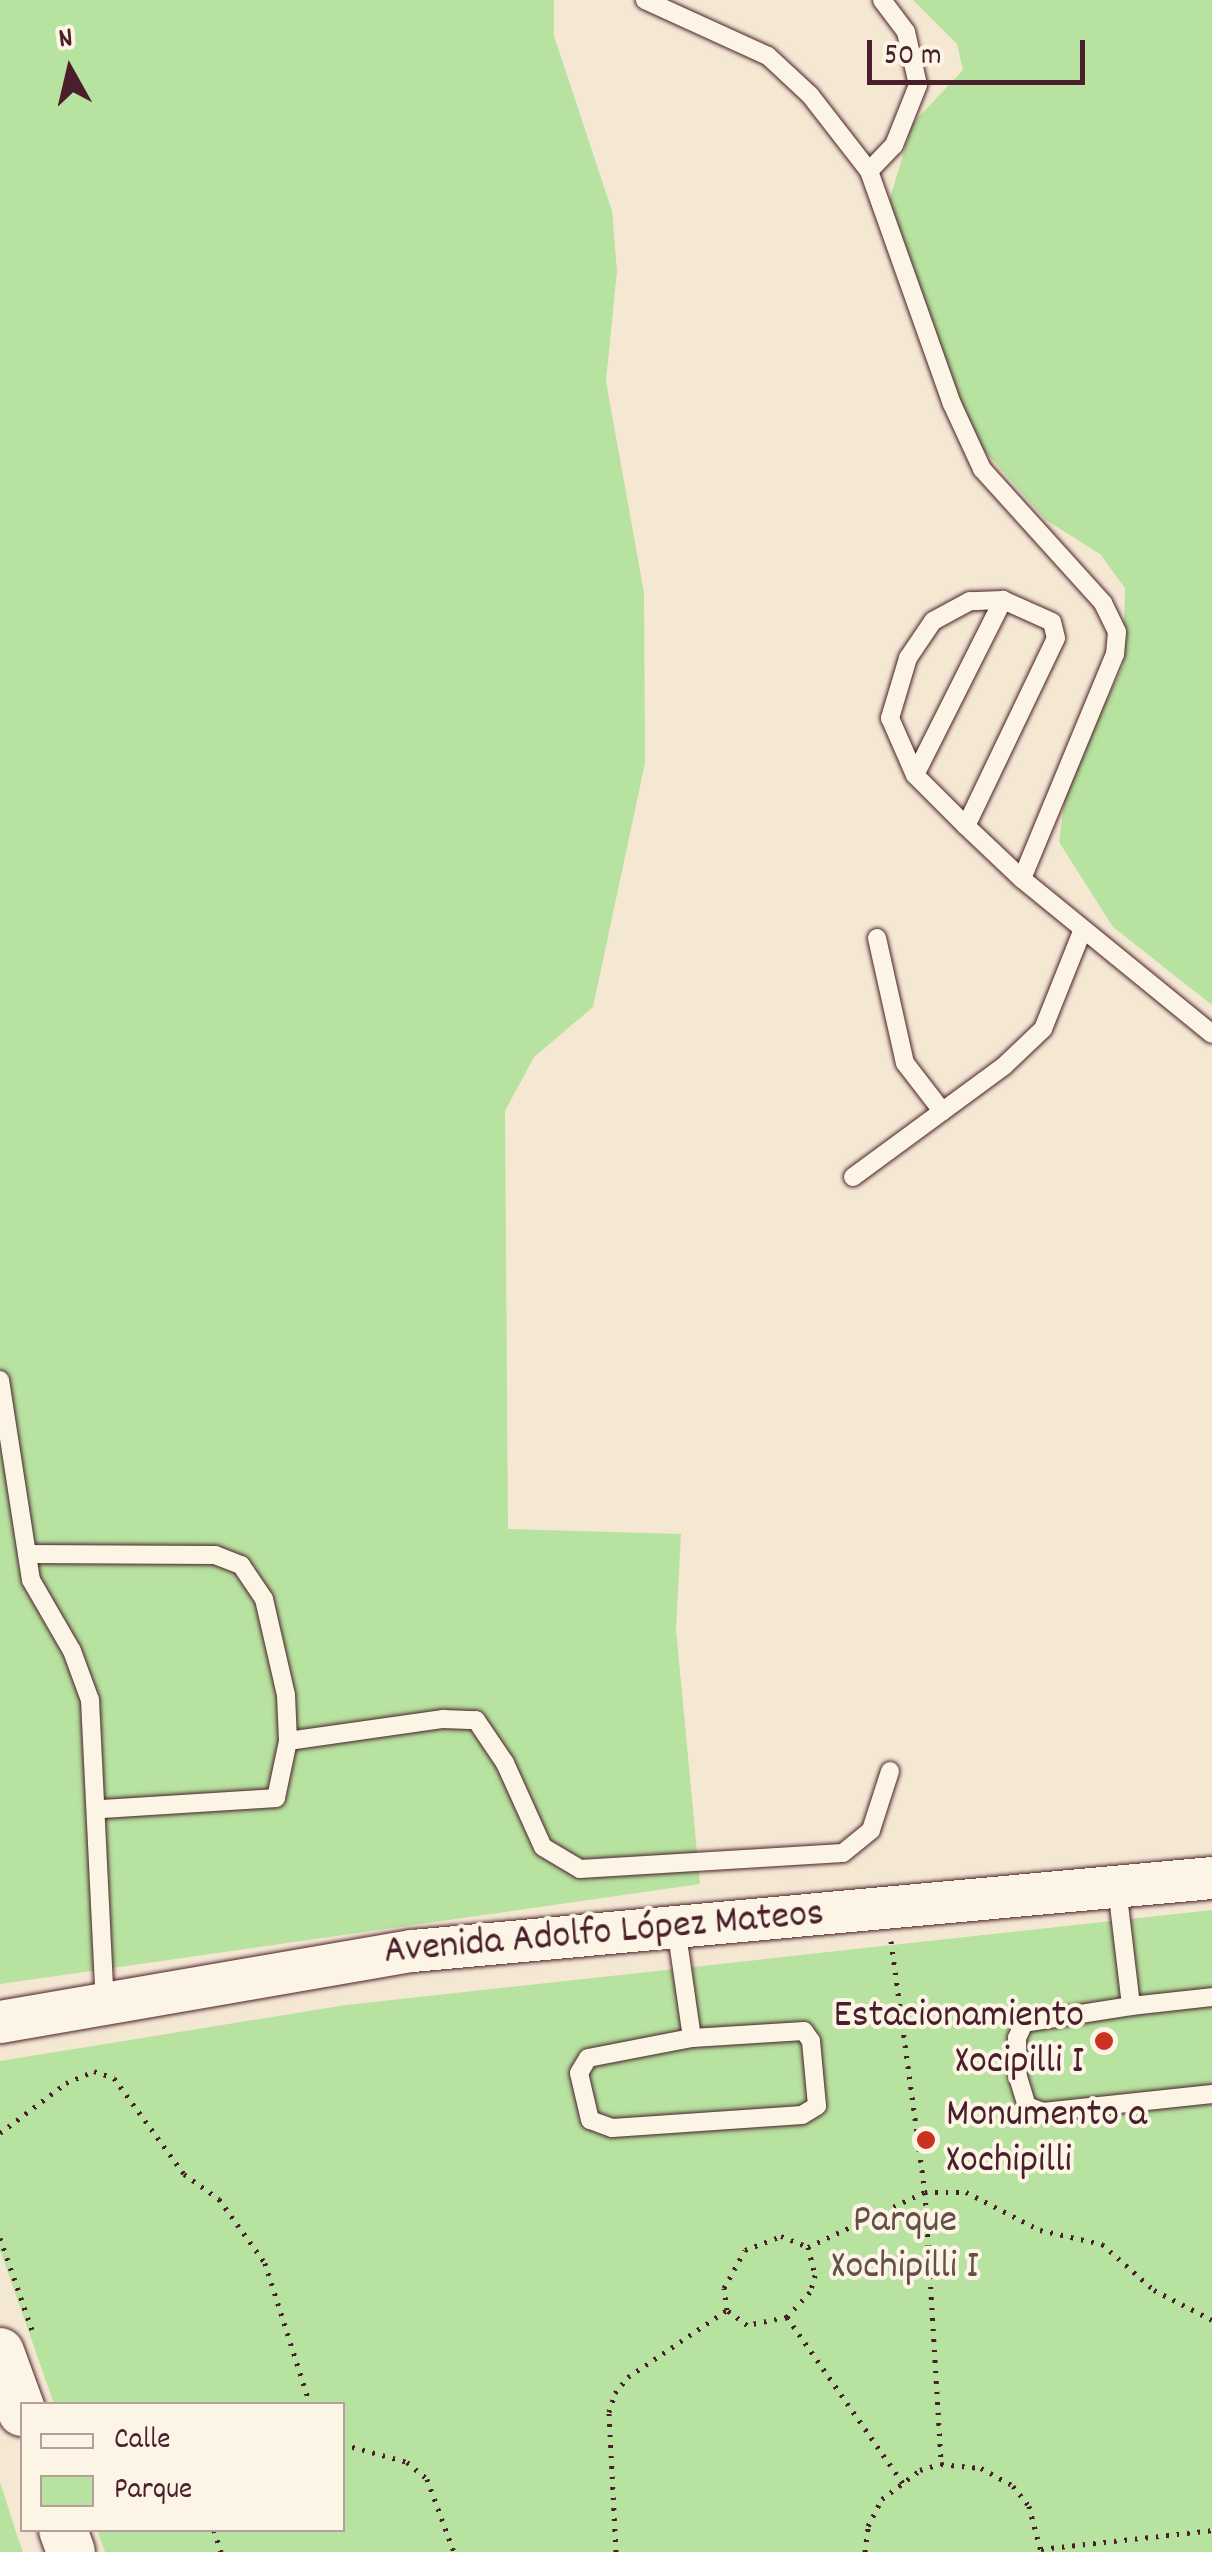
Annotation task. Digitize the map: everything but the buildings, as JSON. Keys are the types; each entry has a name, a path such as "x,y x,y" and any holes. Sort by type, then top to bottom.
{"main road":[{"path":"19,2350 22,2402"}],"street":[{"name":"Avenida Adolfo López Mateos","path":"0,2022 413,1951 1212,1878"}],"lane":[{"path":"645,0 768,56 810,95 868,171 908,268 952,404 982,469 1114,619 1116,654 1022,879"},
{"path":"868,171 894,145 918,85 906,32 882,0"},
{"path":"966,826 1056,638 1052,622 1003,600 950,609 933,621 908,658 890,718 914,775 966,826 1082,934 1212,1034"},
{"path":"914,775 1003,600"},
{"path":"853,1177 1043,1029 1082,934"},
{"path":"877,938 905,1064 942,1111"},
{"path":"0,1380 27,1554 40,1604 84,1674 98,1810 105,2003"},
{"path":"27,1554 215,1556 242,1565 264,1599 286,1696 288,1740 282,1790 264,1802 98,1810"},
{"path":"288,1740 442,1719 476,1720 505,1762 544,1847 580,1869 842,1853 871,1830 890,1771"},
{"path":"1117,1888 1131,2006"},
{"path":"676,1927 692,2038"},
{"path":"1212,1997 1024,2023 1018,2058 1026,2106 1043,2112 1212,2094"},
{"path":"804,2031 811,2041 818,2106 802,2115 612,2128 590,2120 579,2072 588,2058 692,2038 804,2031"}],"path":[{"path":"890,1908 925,2192 941,2464"},
{"path":"0,2133 66,2083 94,2071 114,2078 184,2174 219,2199 265,2263 309,2402"},
{"path":"808,2247 815,2274 810,2292 787,2317 747,2324 727,2310 724,2288 745,2250 781,2236 808,2247 925,2192 966,2192 1040,2230 1102,2244 1154,2290 1212,2320"},
{"path":"0,2238 19,2350"},
{"path":"616,2552 609,2412 615,2393 628,2377 727,2310"},
{"path":"787,2317 903,2483"},
{"path":"345,2445 407,2462 427,2479 454,2552"},
{"path":"866,2552 868,2526 882,2499 903,2483 941,2464 981,2468 1013,2486 1030,2506 1041,2550 1212,2530"}],"green space":[{"path":"0,0 554,0 554,36 612,211 617,271 606,381 644,593 645,763 593,1007 534,1057 505,1111 508,1529 681,1534 676,1629 700,1884 0,1984"},
{"path":"913,0 1212,0 1212,1005 1113,927 1059,842 1067,781 1123,666 1125,588 1100,554 1046,520 966,430 889,202 912,124 963,70 957,44"},
{"name":"Parque Xochipilli I","path":"1212,1910 1212,2552 105,2552 98,2532 345,2532 345,2402 53,2402 0,2250 0,2061 346,2005"},
{"path":"0,2482 17,2535 23,2552 0,2552"}],"place":[{"name":"Estacionamiento Xocipilli I","path":"1104,2041"},
{"name":"Monumento a Xochipilli","path":"926,2140"}]}
